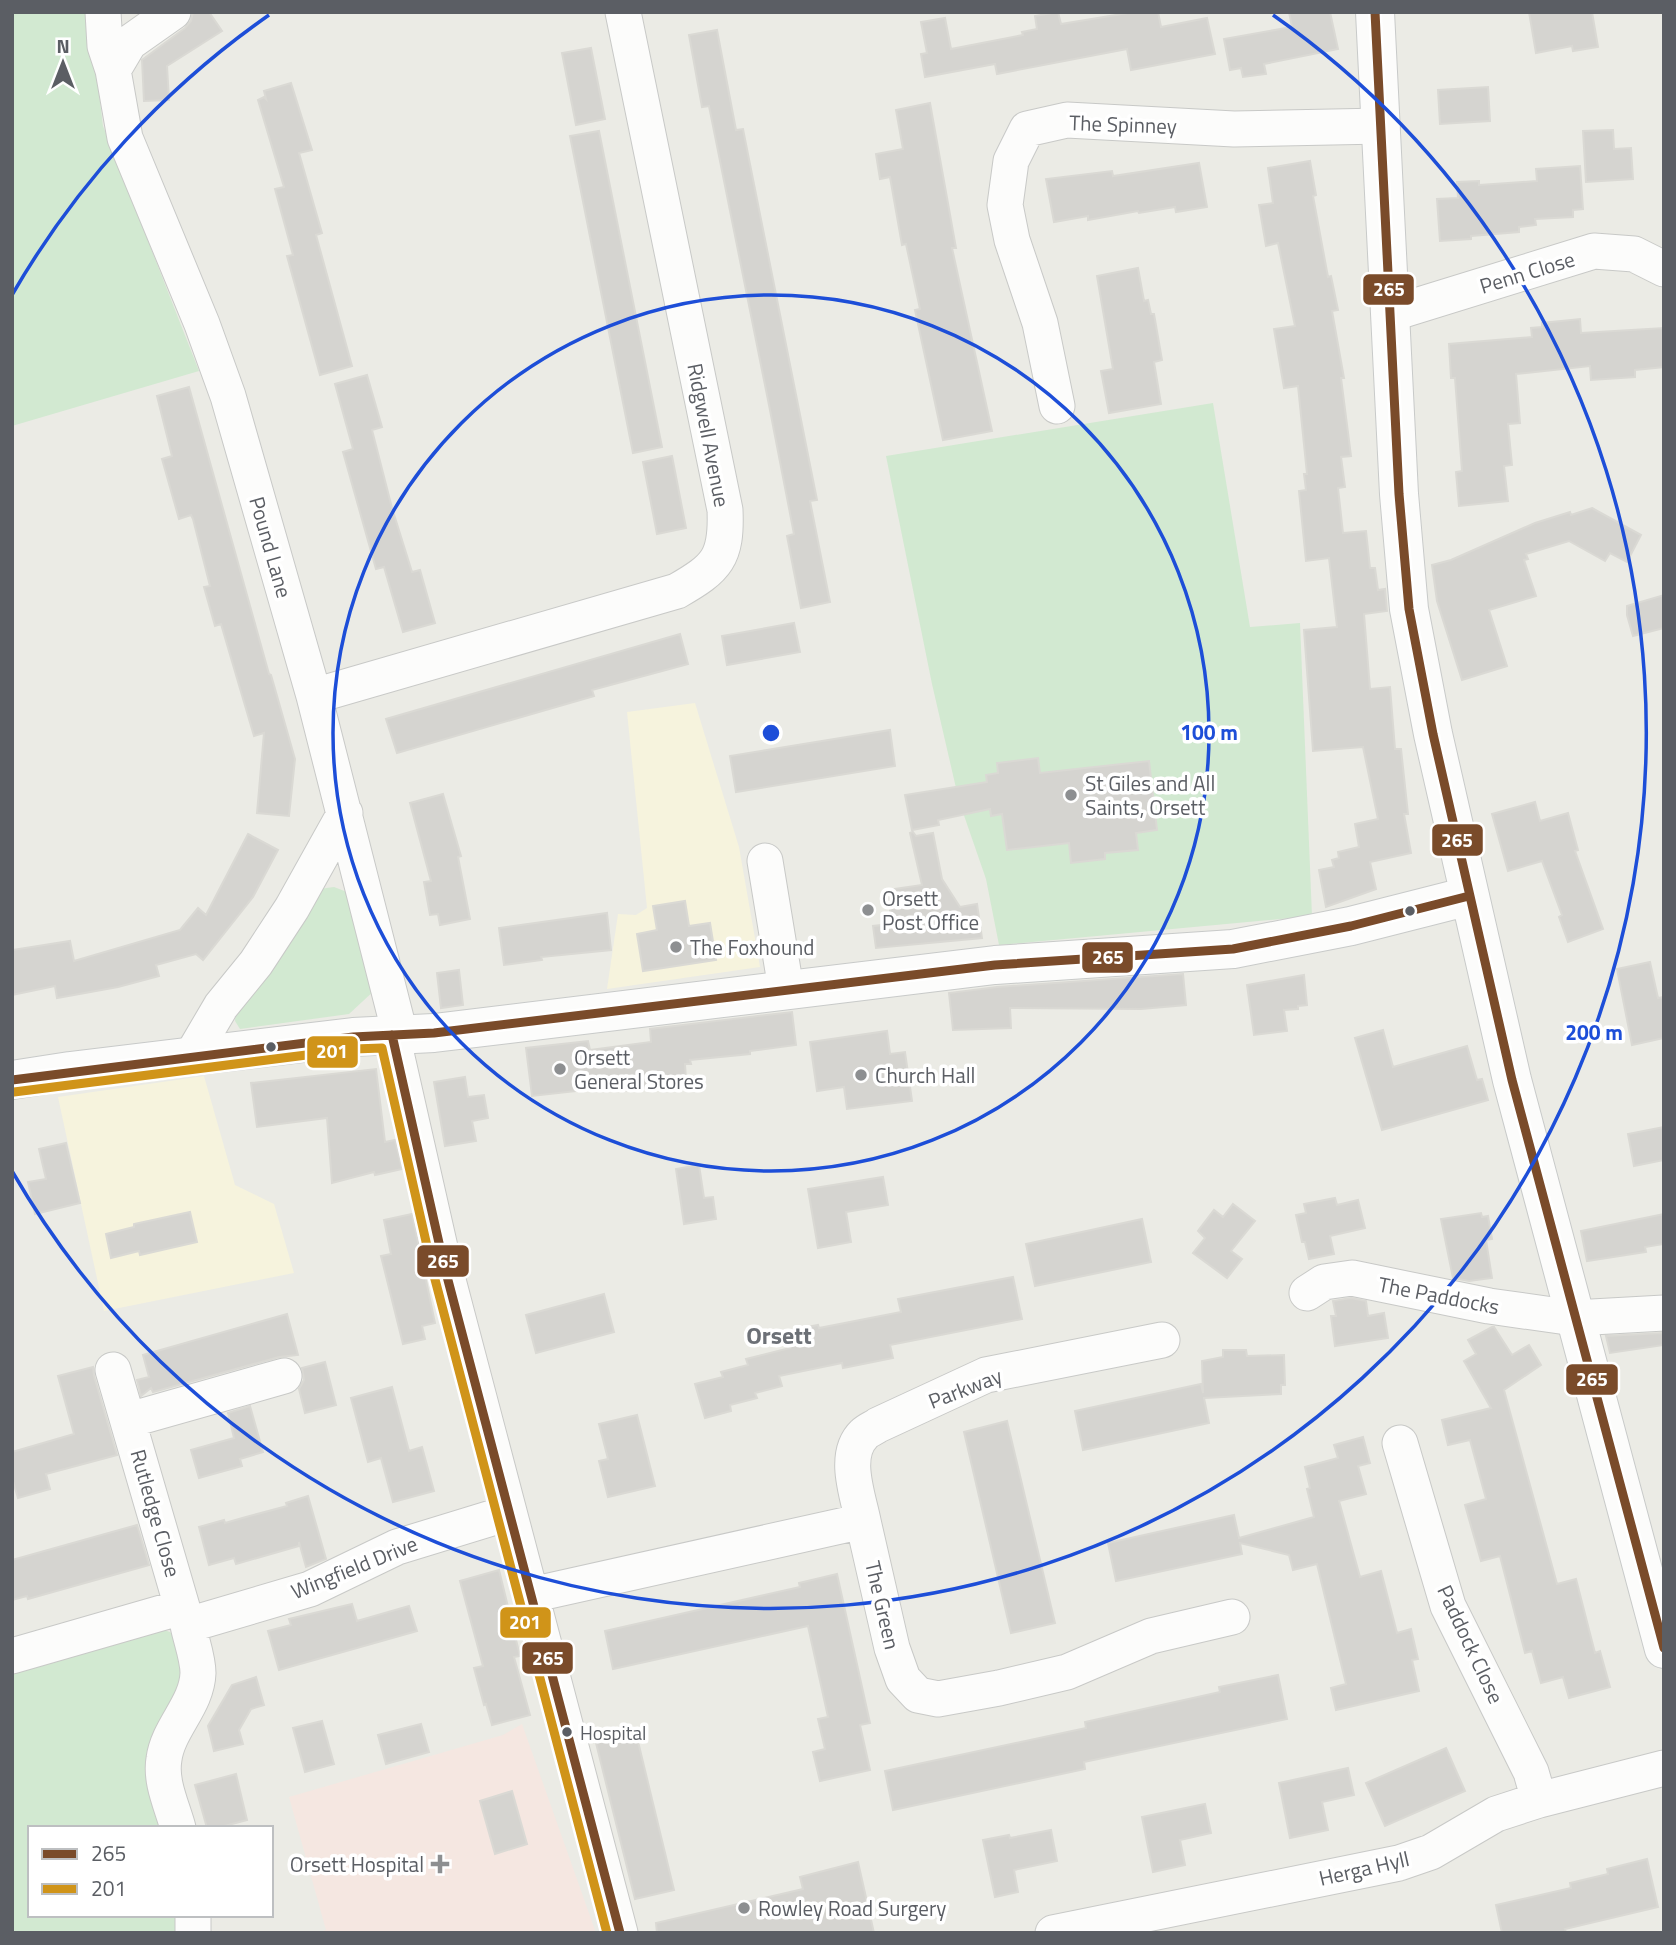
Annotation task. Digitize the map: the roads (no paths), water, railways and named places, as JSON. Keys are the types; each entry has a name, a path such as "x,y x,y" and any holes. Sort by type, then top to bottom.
{"main road":[{"path":"1375,12 1399,494 1409,609 1433,734 1513,1080 1574,1318 1656,1586 1664,1649"},
{"path":"12,1080 191,1057 434,1033 995,965 1233,949 1351,926 1469,896"}],"street":[{"name":"Pound Lane","path":"103,12 105,46 113,70 125,138 192,298 228,396 314,696 345,813 396,1035 444,1265 620,1933"},
{"name":"Ridgwell Avenue","path":"314,696 677,591 706,574 724,547 725,510 623,12"},
{"path":"113,70 129,43 166,17"},
{"name":"The Spinney","path":"1057,406 1040,323 1012,240 1005,205 1011,161 1027,129 1068,120 1234,129 1382,126"},
{"name":"Penn Close","path":"1390,314 1594,251 1634,254 1664,269"},
{"path":"191,1057 221,1006 256,963 292,908 345,813"},
{"path":"765,861 786,989"},
{"name":"The Paddocks","path":"1307,1293 1324,1282 1352,1278 1489,1306 1574,1318 1664,1313"},
{"name":"Parkway","path":"863,1521 853,1473 854,1451 862,1435 878,1425 986,1375 1162,1340"},
{"name":"Rutledge Close","path":"113,1370 130,1420 198,1672 195,1692 168,1741 163,1760 164,1779 177,1826"},
{"name":"Rutledge Close","path":"130,1420 284,1376"},
{"name":"Paddock Close","path":"1400,1443 1448,1606 1531,1772 1539,1800"},
{"name":"Wingfield Drive","path":"12,1656 310,1589 397,1547 508,1513"},
{"path":"531,1595 863,1521"},
{"name":"The Green","path":"863,1521 892,1648 903,1679 918,1695 938,1699 1067,1672 1150,1636 1232,1617"},
{"name":"Herga Hyll","path":"1053,1933 1399,1863 1431,1852 1496,1814 1539,1800 1664,1768"}],"place":[{"name":"St Giles and All Saints, Orsett","path":"1071,795"},
{"name":"Orsett Post Office","path":"868,910"},
{"name":"The Foxhound","path":"676,947"},
{"name":"Orsett General Stores","path":"560,1069"},
{"name":"Church Hall","path":"861,1075"},
{"name":"Hospital","path":"567,1732"},
{"name":"Orsett Hospital","path":"440,1864"},
{"name":"Rowley Road Surgery","path":"744,1908"}],"district":[{"name":"Orsett","path":"779,1335"}]}
